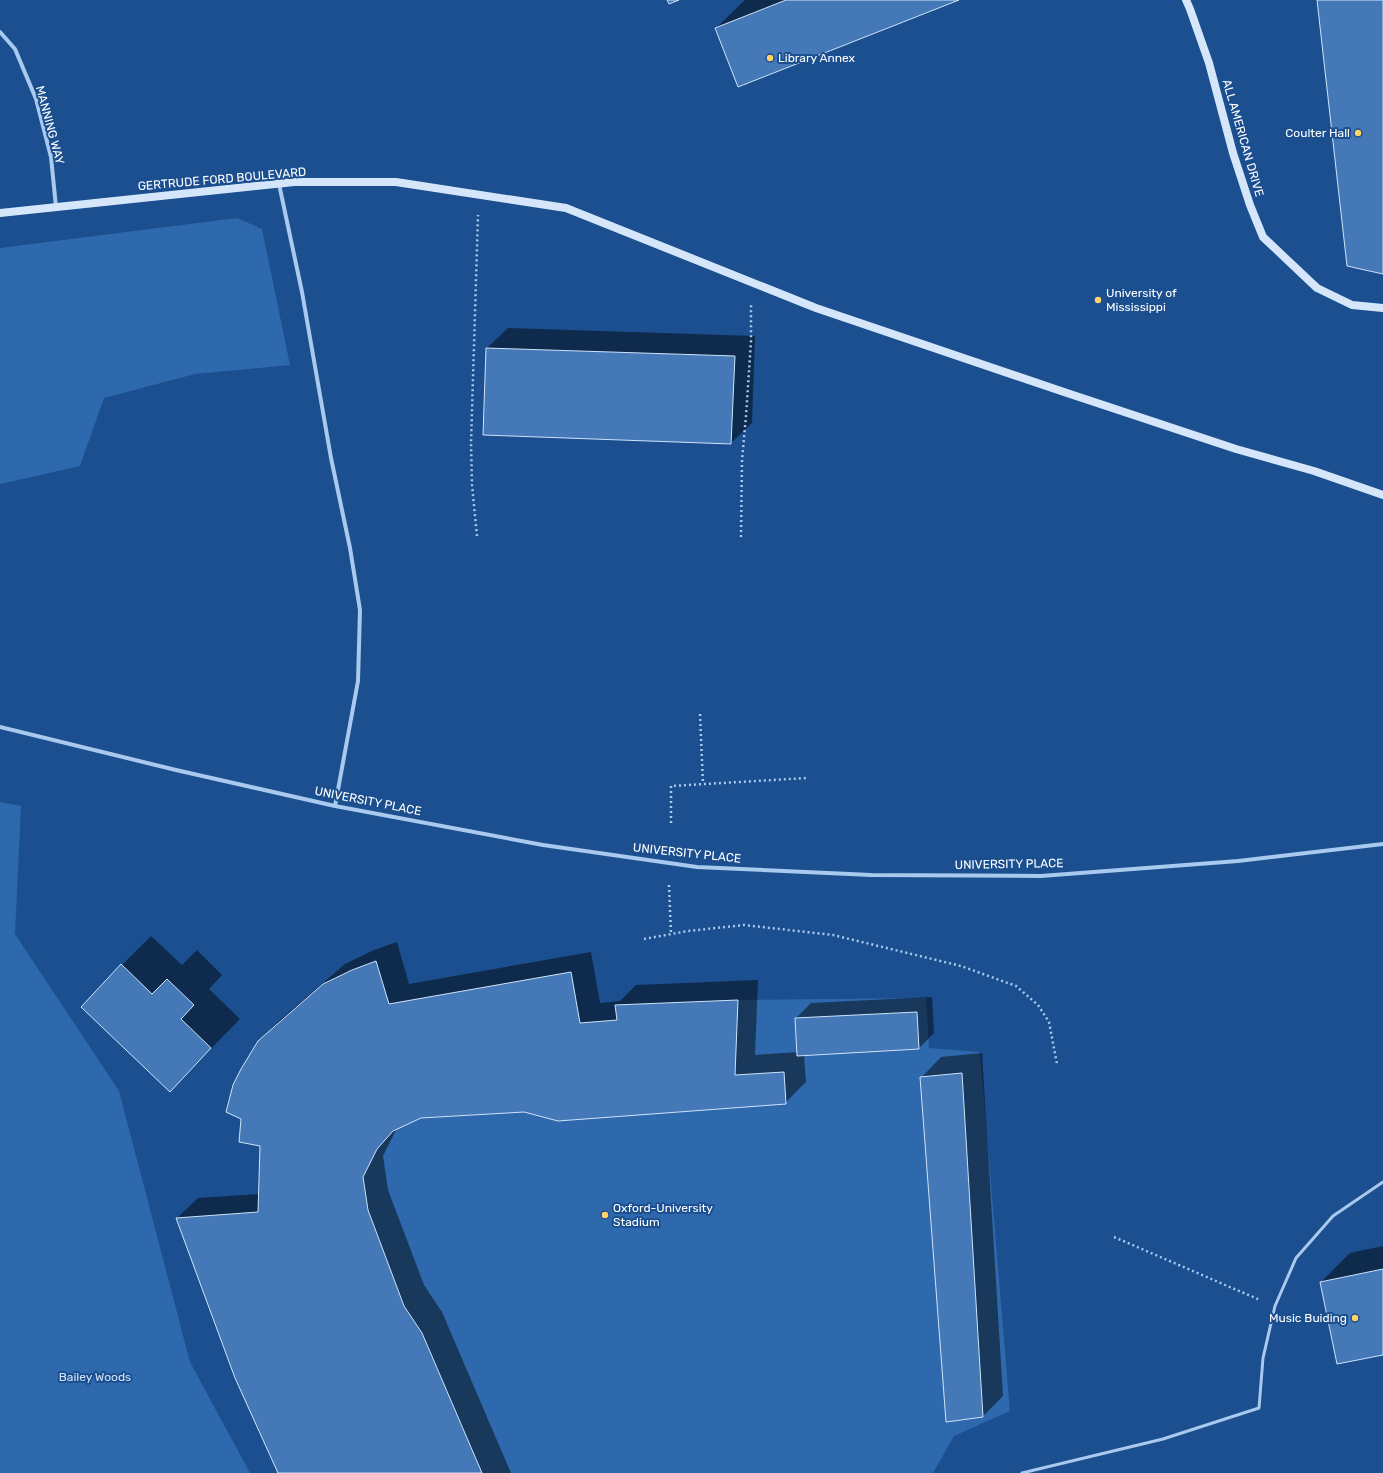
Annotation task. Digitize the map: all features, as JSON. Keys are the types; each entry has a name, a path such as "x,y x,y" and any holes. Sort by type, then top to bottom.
{"street":[{"name":"ALL AMERICAN DRIVE","path":"1186,0 1210,63 1233,153 1250,205 1263,237 1318,288 1352,305 1383,308"},
{"name":"MANNING WAY","path":"0,32 15,48 36,99 51,157 56,207"},
{"name":"GERTRUDE FORD BOULEVARD","path":"0,213 294,182 396,182 566,208 816,308 1068,394 1236,449 1314,471 1383,495"},
{"path":"279,184 302,292 331,458 350,548 360,610 358,681 335,806"},
{"name":"UNIVERSITY PLACE","path":"0,728 335,806 543,845 697,867 871,876 1041,876 1238,861 1383,844"}],"lane":[{"path":"1022,1473 1164,1439 1259,1408 1264,1358 1275,1306 1296,1258 1333,1216 1383,1182"}],"path":[{"path":"477,536 472,484 471,442 478,215"},
{"path":"741,537 742,460 751,341 751,302"},
{"path":"700,714 703,784"},
{"path":"671,823 671,786 808,778"},
{"path":"669,885 671,934"},
{"path":"644,940 688,931 744,925 825,934 961,966 1016,986 1038,1005 1049,1022 1057,1064"},
{"path":"1114,1237 1275,1306"}],"green space":[{"path":"237,218 262,229 290,365 195,374 104,398 80,466 0,484 0,248"},
{"name":"Bailey Woods","path":"0,802 21,806 15,934 119,1091 190,1362 250,1473 0,1473"},
{"name":"Oxford-University Stadium","path":"376,961 389,1003 571,972 580,1023 617,1020 615,1005 738,1000 926,998 929,1048 980,1052 1010,1411 954,1436 933,1473 278,1473 235,1378 176,1218 258,1212 260,1146 239,1142 241,1119 226,1112 233,1085 258,1041 323,984 352,970"}],"building":[{"path":"667,0 679,0 669,4"},
{"name":"Library Annex","path":"786,0 959,0 738,87 715,28"},
{"name":"Coulter Hall","path":"1317,0 1383,0 1383,274 1347,266"},
{"path":"486,348 735,356 731,444 483,435"},
{"path":"376,961 389,1004 571,972 580,1023 617,1020 615,1005 738,1000 735,1075 784,1072 786,1104 558,1121 524,1112 421,1118 393,1131 377,1149 363,1177 368,1210 404,1306 422,1333 482,1473 278,1473 235,1378 176,1218 258,1212 260,1146 239,1142 241,1119 226,1112 233,1085 258,1041 323,984 352,970"},
{"path":"121,964 152,994 167,979 194,1005 181,1019 211,1048 170,1092 81,1007"},
{"path":"917,1012 919,1049 797,1056 795,1018"},
{"path":"962,1073 983,1417 946,1422 920,1077"},
{"name":"Music Buiding","path":"1383,1269 1383,1355 1337,1364 1320,1282"}],"place":[{"name":"Library Annex","path":"770,58"},
{"name":"Coulter Hall","path":"1358,133"},
{"name":"University of Mississippi","path":"1098,300"},
{"name":"Oxford-University Stadium","path":"605,1215"},
{"name":"Music Buiding","path":"1355,1318"}]}
